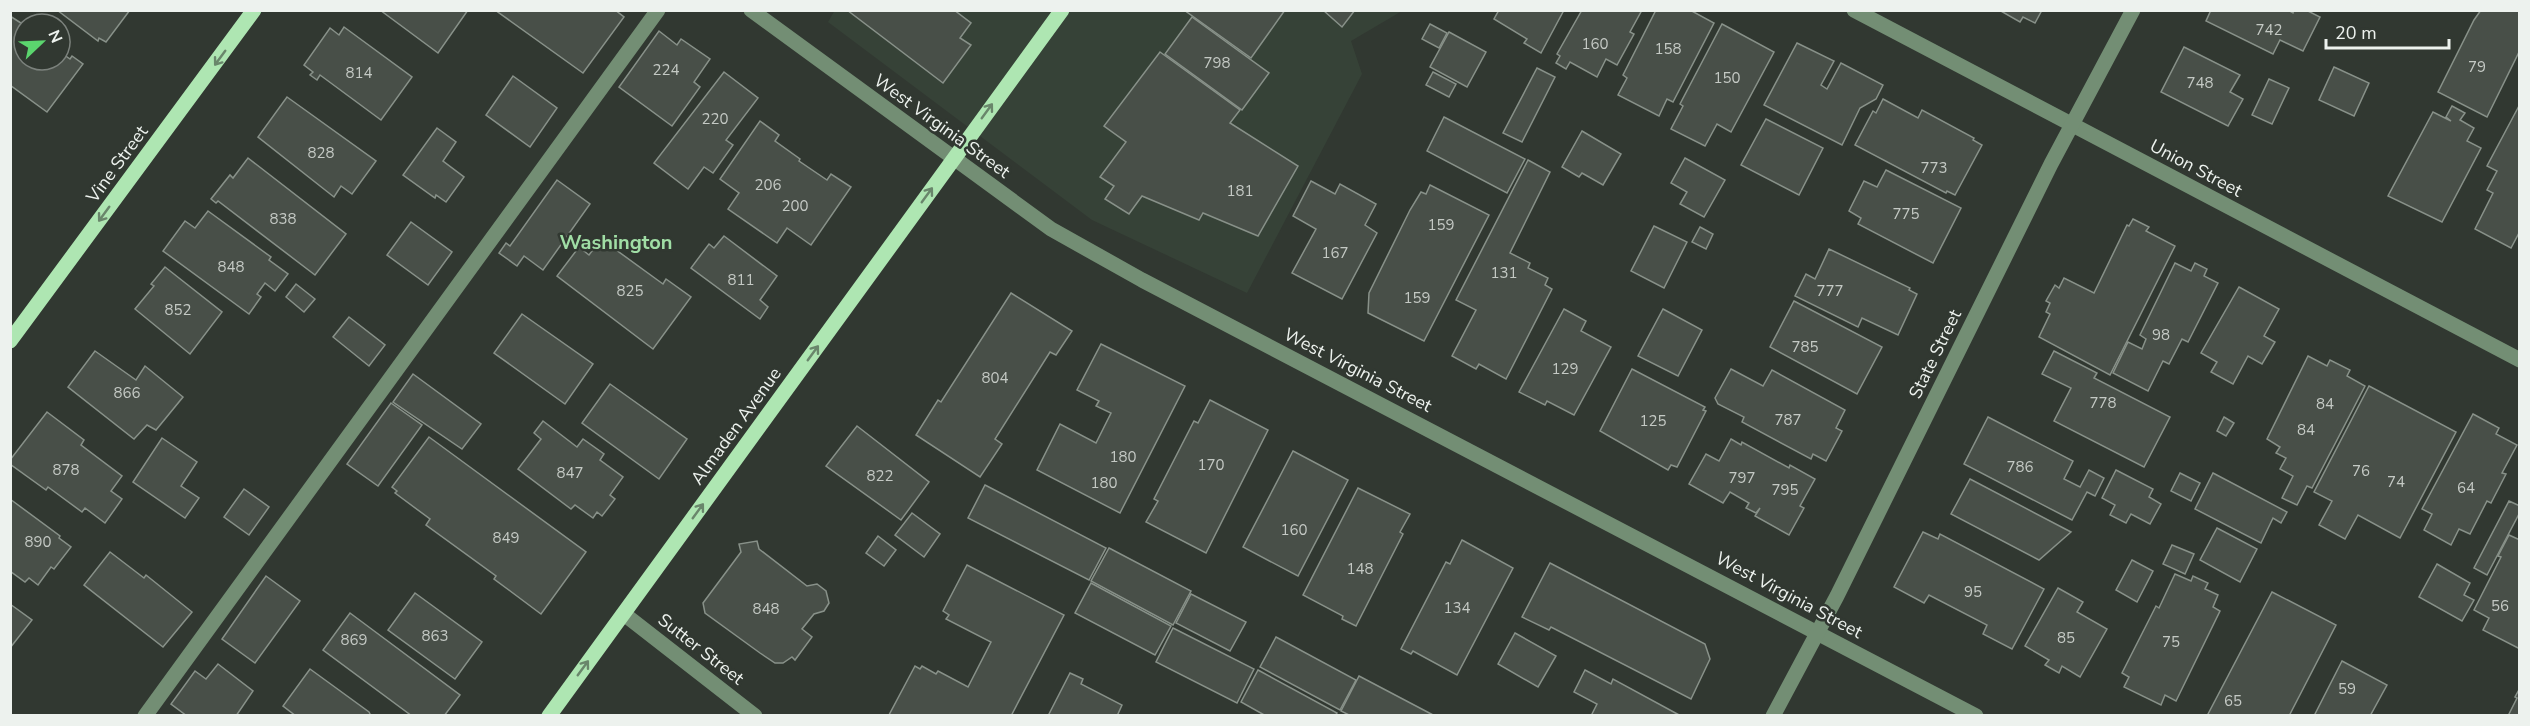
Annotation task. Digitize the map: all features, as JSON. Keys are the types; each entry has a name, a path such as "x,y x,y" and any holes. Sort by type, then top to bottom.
{"main road":[{"name":"Vine Street","path":"10,341 254,10"},
{"name":"Almaden Avenue","path":"549,716 1062,10"}],"street":[{"path":"146,716 658,10"},
{"name":"West Virginia Street","path":"751,10 1051,229 1142,280 1976,716"},
{"name":"Union Street","path":"1854,10 2520,360"},
{"name":"State Street","path":"1773,716 1819,632 2073,124 2133,10"},
{"name":"Sutter Street","path":"624,614 755,716"}],"shaded area":[{"path":"835,10 1402,11 1351,41 1362,74 1247,293 1092,220 828,22"}],"building":[{"path":"57,10 130,10 106,42 99,38 98,41 72,21 72,12"},
{"path":"380,10 468,10 438,53"},
{"path":"495,10 615,10 624,17 583,73"},
{"path":"847,10 954,10 971,23 960,38 971,45 943,83"},
{"path":"1184,10 1285,10 1251,58"},
{"path":"1323,10 1355,10 1342,27"},
{"path":"1499,10 1564,10 1541,53 1524,43 1527,39 1494,19"},
{"path":"1582,10 1642,10 1630,32 1634,34 1617,65 1606,59 1597,77 1570,62 1566,69 1556,63 1560,56 1557,54"},
{"path":"1656,10 1690,10 1714,23 1673,102 1667,99 1659,116 1618,95 1627,78 1623,75"},
{"path":"1999,10 2042,10 2035,23 2023,17 2020,22"},
{"path":"2211,10 2288,10 2293,13 2294,10 2306,10 2320,17 2303,51 2280,40 2273,54 2206,21"},
{"path":"2481,10 2520,10 2520,50 2487,117 2438,92"},
{"path":"10,16 12,17 12,72 72,72 72,56 83,64 47,112 10,85"},
{"path":"1192,17 1269,73 1242,110 1165,54"},
{"path":"1430,24 1447,33 1439,48 1422,39"},
{"path":"1722,24 1774,52 1731,132 1717,124 1705,146 1671,129 1683,106 1680,104"},
{"path":"344,27 412,77 381,120 320,75 317,80 310,75 313,72 304,65 330,28 339,35"},
{"path":"659,31 677,45 681,39 710,59 694,82 700,87 672,126 619,87"},
{"path":"1449,32 1486,52 1467,87 1430,67"},
{"path":"1797,43 1834,61 1821,85 1827,89 1841,63 1883,85 1876,99 1860,108 1842,145 1764,105"},
{"path":"2184,47 2240,75 2230,92 2243,99 2228,126 2161,92"},
{"path":"1160,52 1240,110 1230,123 1298,166 1258,236 1203,213 1199,220 1142,196 1129,214 1105,199 1114,186 1100,177 1126,142 1104,126"},
{"path":"2334,67 2369,83 2354,116 2319,100"},
{"path":"1537,68 1555,77 1522,142 1503,133"},
{"path":"724,72 758,98 726,140 733,145 713,173 704,167 688,189 654,163"},
{"path":"1433,72 1456,84 1449,97 1426,85"},
{"path":"513,76 557,108 530,147 486,115"},
{"path":"2269,79 2289,88 2272,124 2252,115"},
{"path":"287,97 376,161 352,194 341,186 334,197 258,137"},
{"path":"1883,99 1918,118 1922,110 1974,138 1973,140 1982,145 1955,195 1947,191 1946,193 1855,145 1873,111 1876,113"},
{"path":"2520,104 2520,231 2511,248 2475,229 2493,193 2487,190 2497,171 2487,166"},
{"path":"2452,106 2465,113 2460,120 2474,128 2467,141 2481,148 2442,222 2388,196 2433,112 2451,121 2446,117"},
{"path":"1444,117 1525,159 1507,193 1427,151"},
{"path":"1766,119 1823,148 1799,195 1741,165"},
{"path":"760,121 779,135 775,141 800,159 799,161 827,180 831,174 851,187 811,245 787,228 777,243 728,209 739,193 720,179"},
{"path":"437,128 456,142 443,161 464,177 446,202 436,195 435,198 403,175"},
{"path":"1582,131 1621,154 1603,185 1582,173 1579,177 1562,167"},
{"path":"248,158 346,234 315,275 218,201 216,203 211,199 230,175 233,178"},
{"path":"1685,158 1725,180 1704,217 1680,204 1687,192 1671,183"},
{"path":"1528,160 1550,172 1510,253 1530,263 1528,268 1548,278 1545,285 1552,289 1506,379 1479,364 1476,369 1452,356 1476,310 1456,300"},
{"path":"1886,170 1961,208 1933,263 1858,224 1861,218 1849,211 1864,181 1877,187"},
{"path":"557,180 590,204 543,270 524,256 517,266 499,253 506,243 510,246"},
{"path":"1311,181 1335,194 1340,184 1376,204 1365,225 1377,233 1342,299 1292,273 1316,229 1293,216"},
{"path":"1430,185 1489,215 1424,341 1368,313 1369,293 1410,210 1421,192 1426,194"},
{"path":"208,211 271,257 269,260 288,274 275,291 265,283 257,294 261,297 249,314 163,251 185,221 195,228"},
{"path":"2133,219 2149,227 2146,231 2175,246 2110,375 2039,337 2050,314 2046,312 2050,303 2046,301 2055,285 2059,288 2064,278 2094,293 2127,225 2129,226"},
{"path":"411,222 452,252 428,285 387,255"},
{"path":"1654,226 1687,242 1664,288 1631,271"},
{"path":"1700,227 1713,234 1706,249 1692,242"},
{"path":"724,236 777,276 760,300 768,307 760,319 691,268 709,244 714,248"},
{"path":"601,239 663,284 666,279 691,297 653,349 557,276 579,247 589,255"},
{"path":"1829,249 1910,288 1909,290 1917,294 1898,335 1862,318 1858,327 1795,296 1806,274 1815,279"},
{"path":"2175,263 2191,271 2195,263 2207,269 2204,276 2218,283 2188,342 2182,339 2169,364 2163,361 2148,391 2113,373 2128,342 2142,349 2146,339 2140,335"},
{"path":"165,267 222,312 190,354 135,309 154,286 151,284"},
{"path":"296,284 315,299 304,312 286,297"},
{"path":"2239,287 2279,309 2264,336 2275,342 2262,364 2248,356 2233,384 2211,372 2217,362 2201,353"},
{"path":"1011,293 1072,331 1056,355 1050,352 995,439 1002,444 980,477 916,435 938,400 941,402"},
{"path":"1794,301 1882,347 1857,394 1770,347"},
{"path":"1564,309 1586,321 1581,331 1611,347 1574,415 1547,401 1545,405 1519,392"},
{"path":"1663,309 1702,330 1678,376 1638,356"},
{"path":"522,314 593,364 565,404 494,353"},
{"path":"349,317 385,345 369,366 333,337"},
{"path":"1101,344 1185,386 1120,513 1037,470 1060,424 1096,443 1111,413 1096,406 1099,401 1077,390"},
{"path":"95,351 136,380 145,366 183,397 156,430 147,425 134,439 68,387"},
{"path":"2054,351 2097,373 2094,378 2170,417 2144,467 2054,421 2071,388 2042,374"},
{"path":"2308,356 2327,366 2330,360 2350,370 2347,376 2365,386 2312,488 2307,486 2297,505 2282,498 2293,476 2280,469 2286,458 2276,453 2280,447 2267,439"},
{"path":"1632,369 1705,407 1703,410 1706,411 1677,467 1671,465 1668,470 1600,431"},
{"path":"1731,369 1763,386 1772,370 1845,410 1836,428 1842,431 1826,461 1813,454 1811,459 1742,422 1744,417 1718,404 1715,398"},
{"path":"413,374 481,424 462,449 393,402"},
{"path":"610,384 687,439 659,479 582,423"},
{"path":"2369,386 2456,432 2400,538 2358,515 2345,539 2319,525 2332,501 2314,492"},
{"path":"1210,400 1268,430 1206,553 1146,522 1158,501 1154,499 1194,421 1198,423"},
{"path":"391,403 422,425 378,486 347,464"},
{"path":"47,412 84,440 81,445 122,476 111,491 122,499 105,523 85,508 82,512 48,487 46,490 10,464 10,460"},
{"path":"2473,414 2499,428 2496,434 2517,445 2502,473 2506,474 2491,503 2487,501 2470,534 2459,529 2451,545 2424,530 2432,514 2422,509"},
{"path":"1988,417 2073,461 2064,479 2080,487 2089,470 2104,478 2095,496 2087,492 2072,520 1964,464"},
{"path":"2224,417 2234,423 2226,436 2217,431"},
{"path":"543,421 577,447 583,439 604,454 600,460 623,477 610,495 615,499 602,516 597,512 593,518 575,505 571,509 518,469 541,439 534,433"},
{"path":"857,426 929,482 901,520 826,466"},
{"path":"429,437 586,552 541,614 494,579 496,576 426,525 430,519 395,493 397,491 392,487"},
{"path":"162,438 197,462 181,486 199,498 185,518 133,482"},
{"path":"1731,439 1741,445 1742,442 1789,468 1790,465 1815,479 1800,506 1804,508 1789,535 1755,516 1760,508 1756,513 1746,508 1749,503 1730,492 1723,503 1689,484 1706,454 1719,461"},
{"path":"1293,451 1348,480 1298,576 1243,547"},
{"path":"2116,470 2153,489 2149,497 2161,504 2150,524 2131,514 2126,523 2110,515 2115,505 2102,498"},
{"path":"2180,473 2200,483 2191,501 2171,491"},
{"path":"2213,473 2287,512 2281,523 2273,518 2261,543 2195,509"},
{"path":"1970,479 2071,532 2039,560 1951,514"},
{"path":"985,485 1106,548 1089,580 968,518"},
{"path":"1358,488 1410,514 1400,532 1403,534 1356,626 1342,619 1343,616 1303,595"},
{"path":"244,489 269,507 249,535 224,517"},
{"path":"10,499 60,536 59,538 71,547 54,569 51,567 38,585 29,578 25,582 10,571"},
{"path":"2509,501 2520,506 2520,512 2487,575 2474,568"},
{"path":"912,513 940,534 924,557 895,535"},
{"path":"2217,528 2257,549 2240,582 2200,560"},
{"path":"1923,532 1938,539 1940,534 2044,589 2012,649 1983,634 1987,625 1929,595 1924,603 1894,587"},
{"path":"2509,535 2520,540 2520,649 2483,630 2489,618 2474,610 2501,557 2498,556"},
{"path":"878,536 896,550 884,566 866,553"},
{"path":"1462,540 1513,568 1457,675 1413,651 1411,654 1401,649 1446,562 1450,564"},
{"path":"757,541 759,549 807,586 817,584 826,591 829,603 824,611 814,614 802,629 812,637 795,660 792,657 783,663 775,663 705,613 703,603 741,552 739,544"},
{"path":"2172,545 2194,554 2185,574 2163,564"},
{"path":"1109,548 1191,591 1173,625 1091,581"},
{"path":"110,552 144,578 146,575 192,612 163,647 84,585"},
{"path":"2132,560 2153,571 2137,602 2116,590"},
{"path":"1550,563 1705,644 1710,659 1691,699 1551,627 1549,630 1522,617"},
{"path":"2437,564 2470,583 2464,595 2474,600 2462,621 2419,597"},
{"path":"967,565 1064,615 1011,716 889,715 915,666 920,669 922,666 936,674 938,671 968,687 991,642 946,619 949,615 943,611"},
{"path":"2175,574 2191,581 2193,576 2208,583 2205,589 2218,595 2213,607 2220,611 2176,701 2165,695 2161,705 2124,687 2129,677 2122,673 2156,606 2159,608"},
{"path":"266,576 300,601 255,663 222,639"},
{"path":"1091,583 1171,626 1155,655 1075,613"},
{"path":"2058,588 2083,602 2077,612 2107,629 2080,677 2062,666 2059,673 2045,665 2049,660 2025,646"},
{"path":"2272,592 2336,625 2289,716 2207,716"},
{"path":"415,593 482,642 455,679 388,630"},
{"path":"1191,594 1246,622 1230,651 1176,623"},
{"path":"10,604 32,620 10,648"},
{"path":"350,613 460,695 444,716 412,716 323,650"},
{"path":"1173,628 1254,669 1237,703 1156,662"},
{"path":"1515,633 1556,656 1538,687 1498,664"},
{"path":"1276,637 1356,680 1340,710 1260,667"},
{"path":"2342,661 2387,685 2370,716 2314,716"},
{"path":"218,664 253,691 236,716 187,716 171,704 195,671 206,679"},
{"path":"310,669 369,712 371,716 296,716 283,706"},
{"path":"1258,670 1337,713 1335,716 1266,716 1241,702"},
{"path":"1585,670 1611,684 1613,679 1681,716 1591,716 1597,704 1574,692"},
{"path":"1070,673 1083,679 1081,684 1122,705 1117,716 1048,716"},
{"path":"1359,676 1435,716 1351,716 1341,711"},
{"path":"2520,688 2520,716 2508,716 2517,698 2515,697"}],"district":[{"name":"Washington","path":"616,242"}]}
